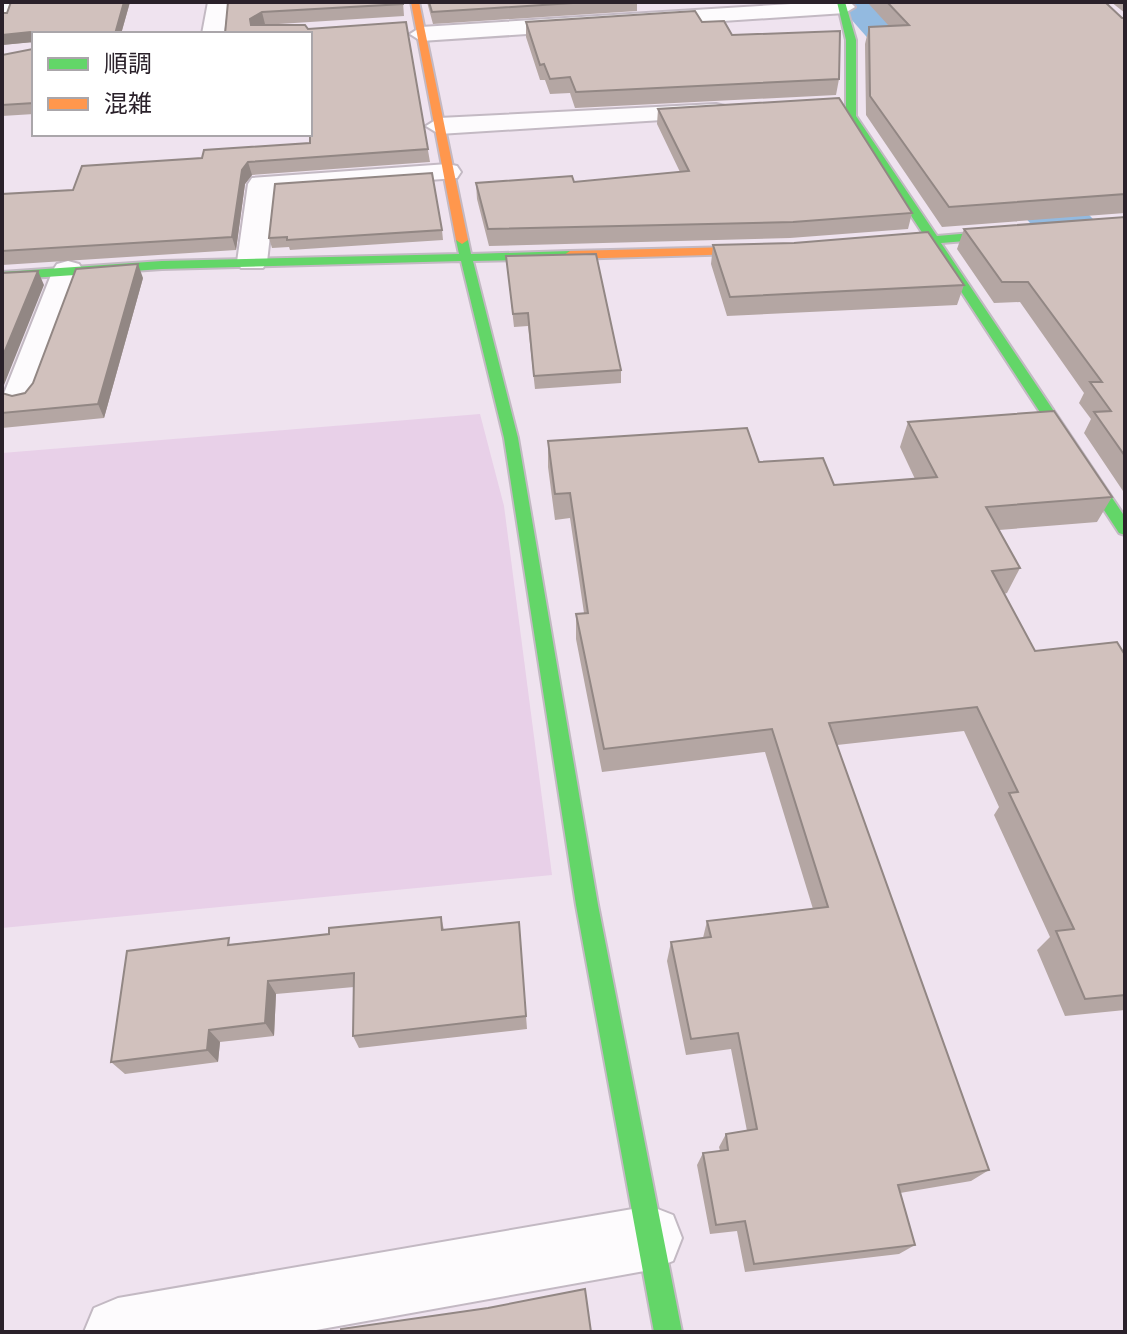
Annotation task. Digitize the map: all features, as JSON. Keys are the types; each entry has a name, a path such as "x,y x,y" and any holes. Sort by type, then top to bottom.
{"street":[{"path":"2,13 6,2"},
{"path":"213,32 218,2"},
{"path":"524,2 531,27"},
{"path":"668,1332 587,905 511,438 465,255 414,21 531,27 843,4 851,21 842,104 906,194 933,241 1125,529"},
{"path":"439,126 739,110"},
{"path":"252,262 262,184 448,172"},
{"path":"853,246 1125,224"},
{"path":"2,276 252,262 790,250"},
{"path":"20,396 68,270"},
{"path":"118,1332 650,1238"}],"shaded area":[{"path":"480,414 504,506 552,875 2,928 2,453"}],"building":[{"path":"11,2 124,2 116,32 32,32 32,43 30,32 2,35 2,13 7,13"},
{"path":"228,2 403,2 262,12 250,19 251,25 305,25 308,29 406,22 428,149 248,162 242,170 232,237 2,251 2,194 73,190 82,166 202,158 204,150 310,143 312,32 225,32"},
{"path":"429,2 588,2 432,12"},
{"path":"887,2 1105,2 1125,18 1125,194 949,207 870,96 869,27 909,25"},
{"path":"695,11 702,22 724,21 732,35 840,31 839,79 576,92 570,77 550,79 544,64 540,65 526,22"},
{"path":"32,49 32,103 2,105 2,55"},
{"path":"839,98 912,213 793,222 488,229 476,183 572,176 574,182 689,171 658,109"},
{"path":"432,173 442,230 287,240 287,237 269,238 275,184"},
{"path":"1125,217 1125,456 1094,412 1111,411 1090,382 1102,382 1028,282 1002,282 964,229"},
{"path":"928,232 964,285 730,297 713,245 794,243"},
{"path":"596,254 621,370 534,376 528,313 513,314 506,256"},
{"path":"138,264 98,404 2,413 2,393 12,396 25,393 33,383 76,269"},
{"path":"38,271 2,358 2,273"},
{"path":"1054,411 1112,497 986,507 1020,568 992,571 1035,651 1117,642 1125,655 1125,995 1085,999 1056,931 1074,929 1009,793 1018,792 977,707 829,723 989,1170 898,1185 915,1245 754,1264 745,1221 716,1225 703,1153 728,1150 726,1134 757,1129 738,1033 691,1039 671,942 711,937 707,921 828,907 772,729 604,749 576,614 588,613 570,493 555,494 548,441 747,428 759,462 823,458 834,485 937,477 908,422"},
{"path":"441,917 442,930 519,922 526,1016 353,1036 354,973 268,981 265,1023 209,1030 207,1050 111,1062 127,951 229,938 228,945 329,934 329,928"},
{"path":"585,1289 591,1332 341,1332 341,1329 488,1308"}],"waterway":[{"path":"858,2 927,73 1125,291"}],"traffic: fast":[{"path":"841,2 851,40 851,116 1125,529"},
{"path":"876,245 1125,224"},
{"path":"462,240 511,438 587,905 668,1332"},
{"path":"2,276 162,265 570,255"}],"traffic: slow":[{"path":"415,2 462,240"},
{"path":"570,255 772,250"}]}
